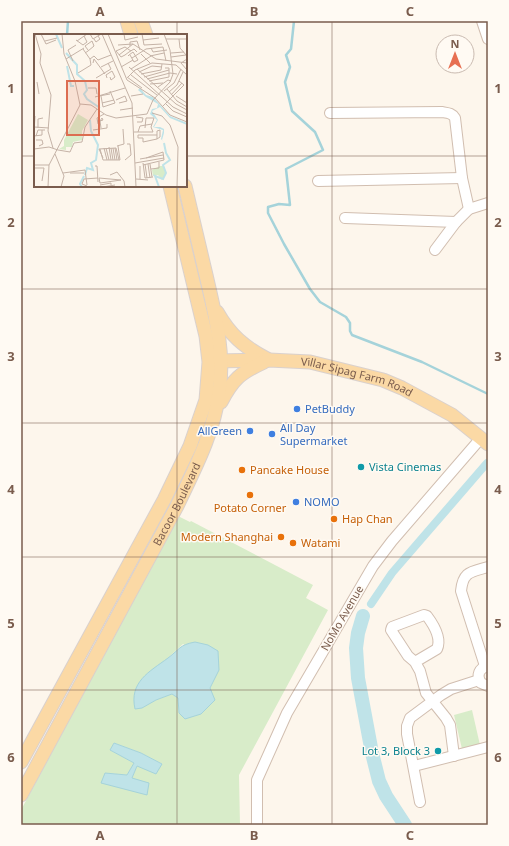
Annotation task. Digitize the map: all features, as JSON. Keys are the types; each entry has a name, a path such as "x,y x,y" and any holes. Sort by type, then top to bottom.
{"main road":[{"path":"127,21 131,34"},
{"path":"141,21 146,34"},
{"name":"Bacoor Boulevard","path":"21,795 177,506 200,457 215,413 219,392 215,361 207,343 170,187"},
{"name":"Bacoor Boulevard","path":"21,762 164,500 187,452 206,400 220,345 212,303 185,187"},
{"path":"212,303 222,321 238,340 253,352 269,360"},
{"path":"215,413 228,388 234,380 245,371 269,360"},
{"name":"Villar Sipag Farm Road","path":"215,361 269,360 310,362 382,380 402,388 452,415 484,441"}],"street":[{"path":"482,21 488,39"},
{"path":"330,113 449,113 453,115 455,118 462,178 469,209"},
{"path":"318,181 462,178"},
{"path":"435,250 456,222 469,209 488,203"},
{"path":"345,218 456,222"},
{"name":"NoMo Avenue","path":"257,825 258,780 287,712 373,566 392,541 484,441"},
{"path":"488,567 472,572 466,576 462,582 461,591 487,666 480,670 478,677 484,685 488,686"},
{"path":"415,662 437,649 439,645 436,632 427,616 424,615 392,627 391,630 408,656 415,662 420,671 426,692 450,725 454,756"},
{"path":"420,802 407,734 407,726 410,718 451,689 479,680"},
{"path":"414,766 488,747"}],"green space":[{"path":"178,516 190,522 191,521 313,585 306,598 328,610 239,775 240,825 21,825 21,810","holes":["183,644 218,670 210,688 179,713 178,698 172,694 135,709 169,657","114,743 141,753 162,764 137,766 132,778 106,773 127,775 134,763 110,750"]},
{"path":"472,710 480,745 462,749 454,715"}],"water":[{"path":"195,642 208,645 218,651 219,670 210,688 215,700 201,714 185,719 179,713 178,698 172,694 156,700 142,708 135,709 135,692 142,679 180,648 186,644"},
{"path":"114,743 141,753 162,764 156,774 137,766 132,778 149,783 147,795 101,783 105,773 127,775 134,763 110,750"}],"waterway":[{"path":"67,34 68,21"},
{"path":"294,21 291,49 286,55 290,67 285,82 292,111 315,132 323,150 286,169 290,205 279,204 268,207 268,213 284,244 310,289 320,302 346,317 350,323 350,331 352,335 422,362 488,394"},
{"path":"371,604 392,573 487,463"},
{"path":"363,616 358,633 356,648 358,678 372,753 379,781 386,796 405,825"}],"place":[{"name":"PetBuddy","path":"297,409"},
{"name":"AllGreen","path":"250,431"},
{"name":"All Day Supermarket","path":"272,434"},
{"name":"Vista Cinemas","path":"361,467"},
{"name":"Pancake House","path":"242,470"},
{"name":"Potato Corner","path":"250,495"},
{"name":"NOMO","path":"296,502"},
{"name":"Hap Chan","path":"334,519"},
{"name":"Modern Shanghai","path":"281,537"},
{"name":"Watami","path":"293,543"},
{"name":"Lot 3, Block 3","path":"438,751"}]}
